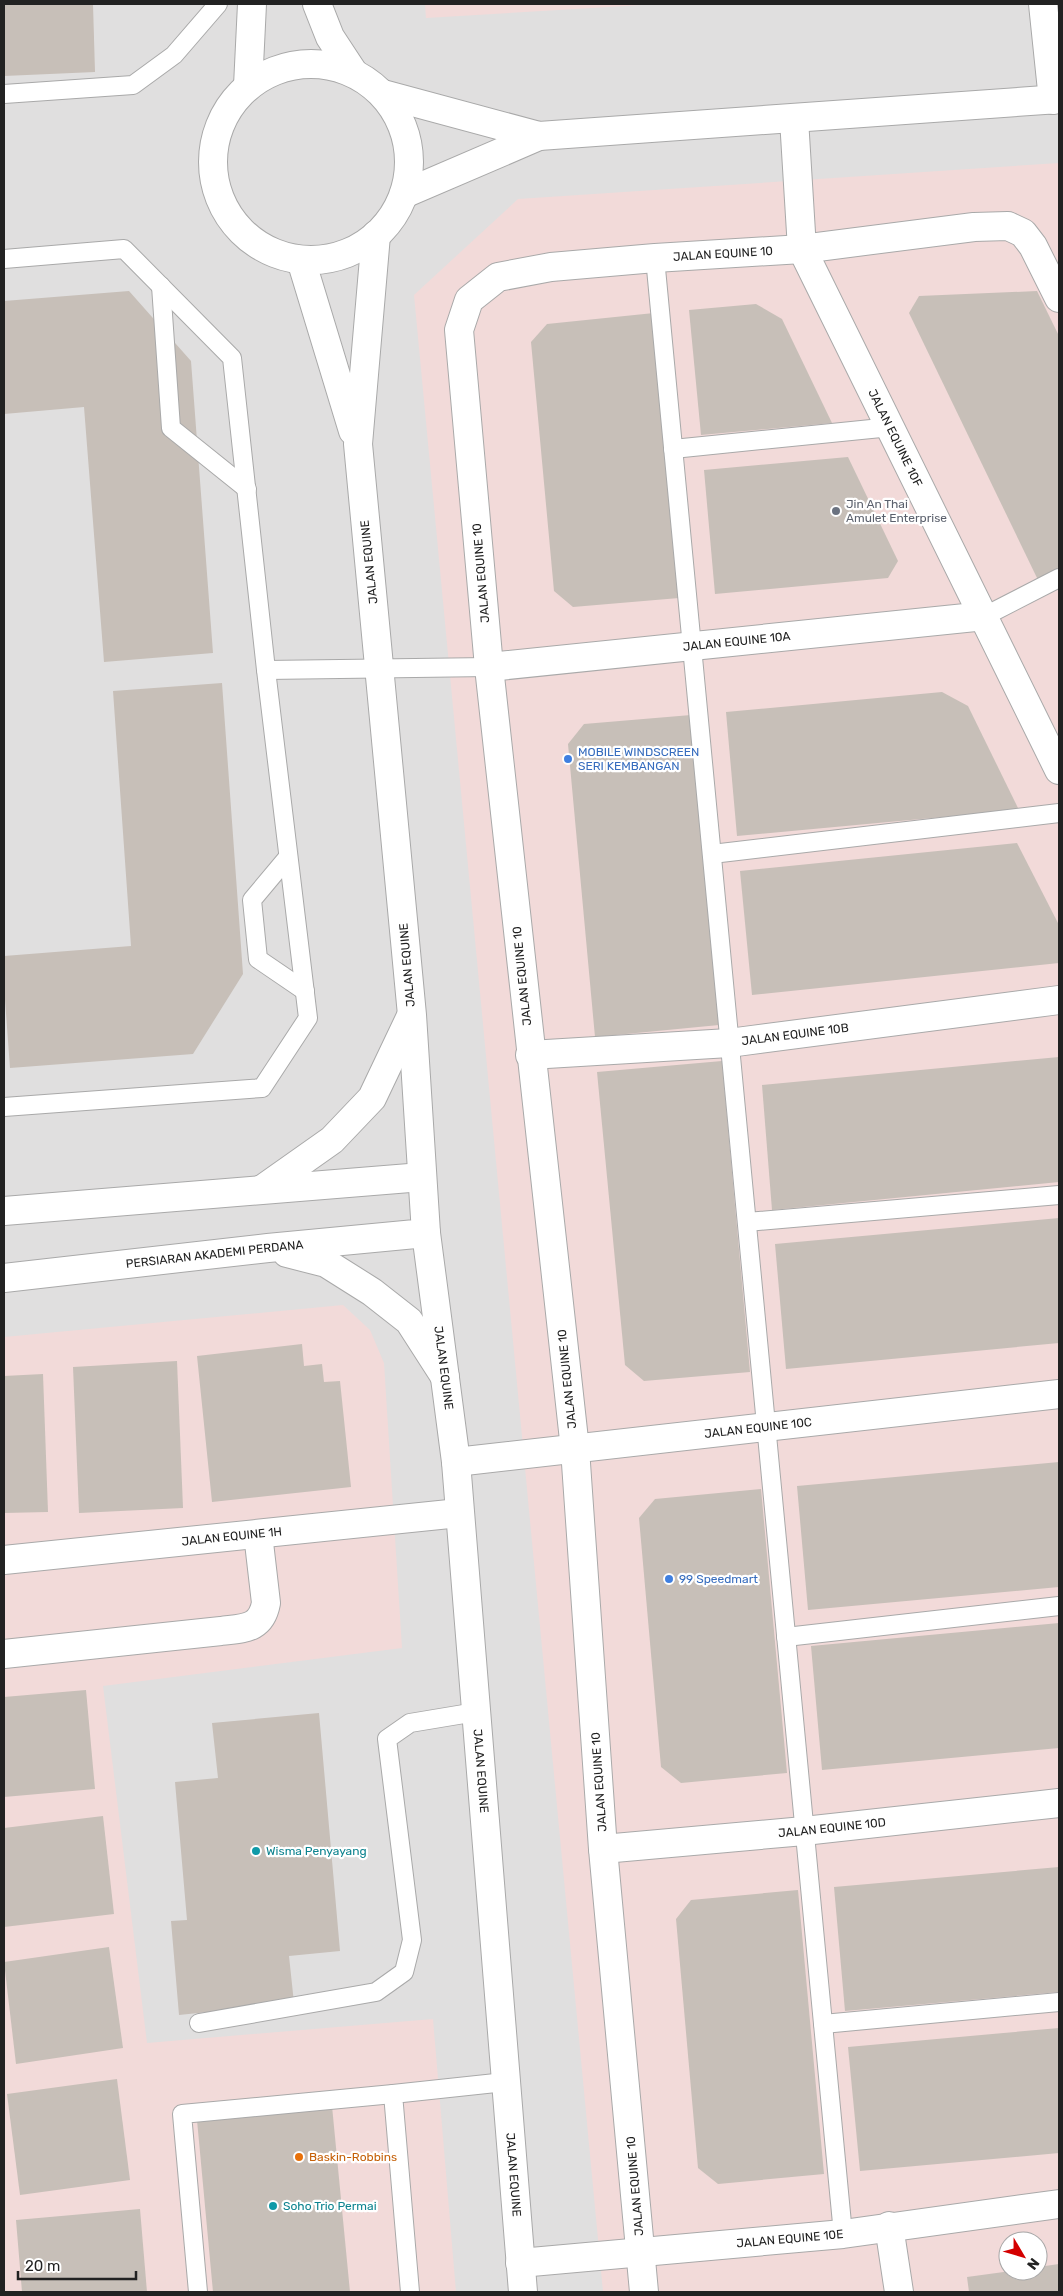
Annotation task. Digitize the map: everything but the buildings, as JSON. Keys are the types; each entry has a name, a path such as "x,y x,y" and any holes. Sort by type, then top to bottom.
{"street":[{"path":"248,86 252,4"},
{"path":"317,4 330,37 353,72"},
{"path":"383,94 539,136 1056,99 1044,4"},
{"path":"310,63 332,65 353,72 383,94 396,110 405,130 409,151 409,173 404,194 392,216 376,236 342,256 322,260 301,260 279,255 258,245 240,230 226,213 216,191 212,168 216,138 221,123 232,103 248,86 267,73 288,66 310,63"},
{"name":"JALAN EQUINE 10F","path":"794,119 802,249 985,616 1059,770"},
{"path":"404,194 539,136"},
{"name":"JALAN EQUINE 10","path":"644,2292 603,1849 575,1449 530,1056 489,667 459,330 469,300 498,277 551,267 655,258 802,249 974,226 1008,226 1023,233 1059,298"},
{"name":"JALAN EQUINE","path":"376,236 358,444 412,1015 426,1233 456,1462 523,2292"},
{"name":"JALAN EQUINE","path":"301,260 358,444"},
{"name":"JALAN EQUINE 10A","path":"489,667 985,616"},
{"name":"JALAN EQUINE 10B","path":"530,1056 729,1043 1059,1000"},
{"path":"263,1189 332,1140 372,1098 412,1015"},
{"path":"4,1211 422,1177"},
{"name":"PERSIARAN AKADEMI PERDANA","path":"4,1278 268,1248 426,1233"},
{"path":"268,1248 326,1263 372,1292 409,1321 445,1377"},
{"name":"JALAN EQUINE 10C","path":"456,1462 1059,1394"},
{"name":"JALAN EQUINE 1H","path":"4,1560 459,1513"},
{"path":"4,1654 246,1628 257,1623 264,1614 266,1603 258,1534"},
{"name":"JALAN EQUINE 10D","path":"603,1849 804,1831 1059,1803"},
{"name":"JALAN EQUINE 10E","path":"520,2263 843,2234 889,2226 1059,2204"},
{"path":"889,2226 899,2292"}],"lane":[{"path":"4,94 133,85 174,55 218,4"},
{"path":"4,259 124,249 232,358 266,670 308,1018 262,1088 4,1107"},
{"path":"655,258 843,2234"},
{"path":"161,286 171,428 246,489"},
{"path":"673,449 891,427"},
{"path":"985,616 1059,578"},
{"path":"266,670 489,667"},
{"path":"712,854 1059,813"},
{"path":"288,858 252,900 258,959 304,991"},
{"path":"746,1222 1059,1195"},
{"path":"786,1637 1059,1606"},
{"path":"199,2023 376,1992 404,1972 412,1940 388,1739 410,1723 476,1712"},
{"path":"822,2024 1059,2002"},
{"path":"198,2292 182,2114 505,2082"},
{"path":"393,2094 410,2292"}],"shaded area":[{"path":"4,4 1059,4 1059,2292 4,2292"},
{"path":"425,4 659,4 426,18"},
{"path":"1059,163 1059,2292 603,2292 414,295 518,199"},
{"path":"343,1305 370,1330 384,1363 402,1648 103,1686 147,2043 433,2019 456,2292 4,2292 4,1337"}],"place":[{"name":"Jin An Thai Amulet Enterprise","path":"836,511"},
{"name":"MOBILE WINDSCREEN SERI KEMBANGAN","path":"568,759"},
{"name":"99 Speedmart","path":"669,1579"},
{"name":"Wisma Penyayang","path":"256,1851"},
{"name":"Baskin-Robbins","path":"299,2157"},
{"name":"Soho Trio Permai","path":"273,2206"}]}
